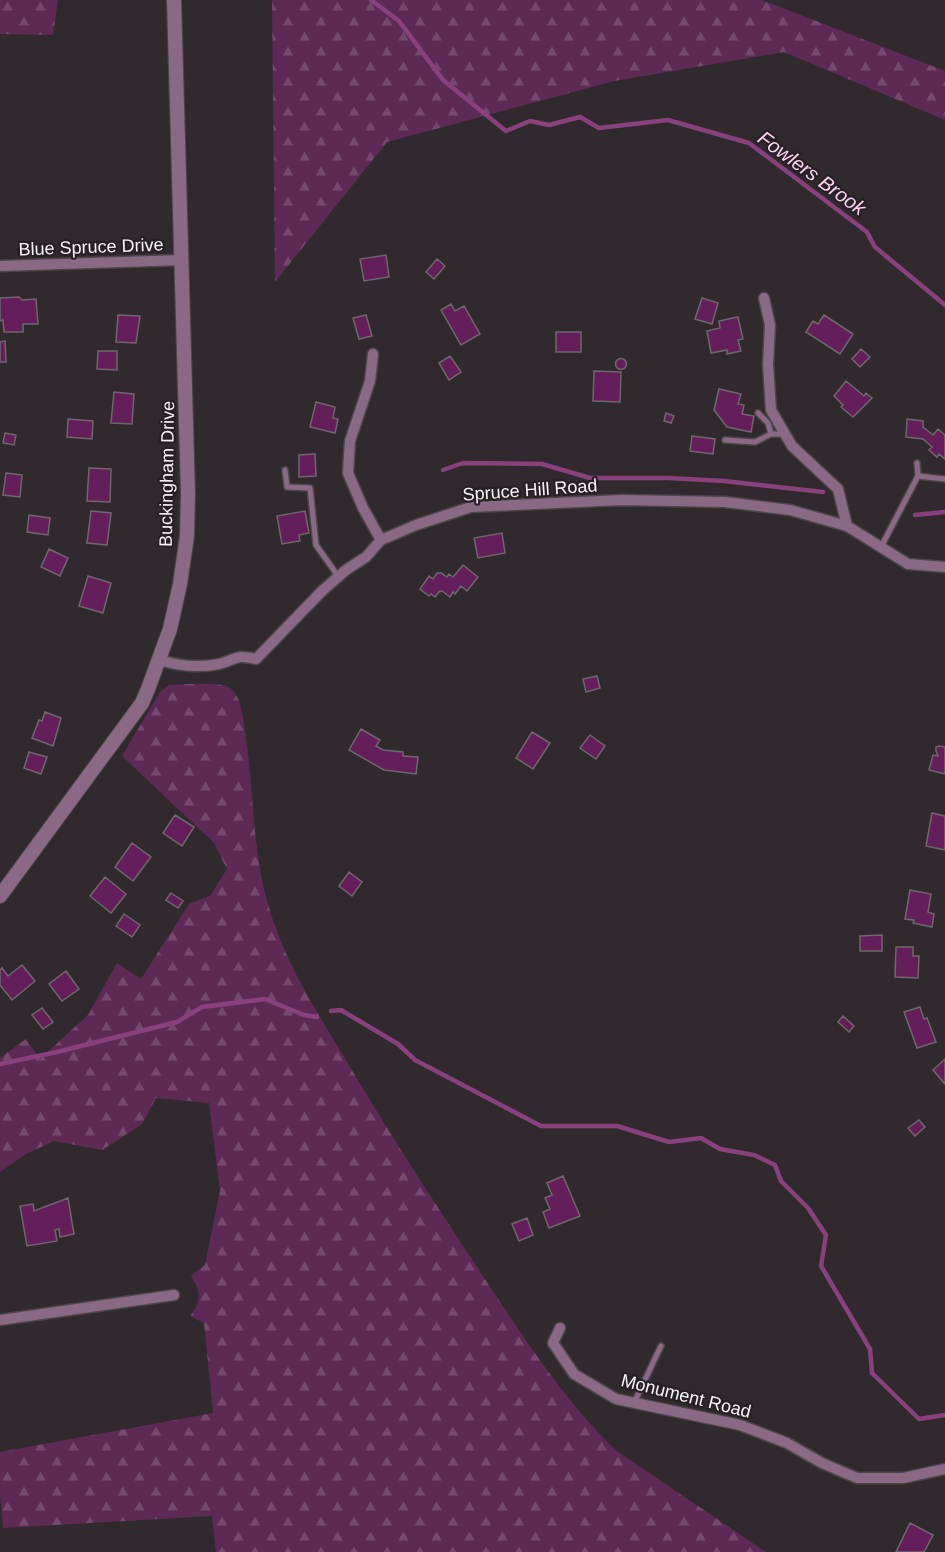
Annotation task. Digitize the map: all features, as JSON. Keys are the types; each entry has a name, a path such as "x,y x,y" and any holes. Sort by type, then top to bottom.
{"street":[{"name":"Buckingham Drive","path":"0,896 142,703 160,660 180,584 188,525 188,441 174,0"},
{"name":"Blue Spruce Drive","path":"0,266 182,260"},
{"path":"764,298 770,325 768,364 771,410 792,446 838,489 847,526"},
{"path":"373,354 370,381 350,441 348,473 363,508 381,540"},
{"name":"Spruce Hill Road","path":"160,660 180,665 199,666 218,664 240,656 256,660 322,591 338,576 366,557 381,540 416,525 471,507 622,500 725,502 790,510 847,526 908,564 945,567"},
{"path":"0,1320 174,1295"},
{"name":"Monument Road","path":"560,1328 554,1343 574,1374 616,1399 740,1425 787,1443 822,1463 856,1478 903,1478 945,1469"}],"lane":[{"path":"758,413 768,423 771,434"},
{"path":"725,440 756,442 771,434 786,434"},
{"path":"881,547 918,476 917,464"},
{"path":"285,470 287,487 310,488 316,545 338,576"},
{"path":"918,476 945,479"},
{"path":"634,1403 661,1346"}],"green space":[{"path":"0,0 58,0 53,35 0,34"},
{"path":"272,0 762,0 945,71 945,120 784,52 614,81 387,142 275,282"},
{"path":"169,685 225,686 230,688 237,697 245,729 262,879 274,923 289,960 317,1012 391,1135 522,1335 567,1396 618,1452 766,1552 216,1552 212,1516 3,1528 0,1452 213,1413 204,1323 190,1316 197,1306 199,1296 197,1286 191,1276 205,1265 220,1191 209,1103 156,1098 142,1124 102,1150 54,1141 26,1154 0,1172 0,1058 26,1039 40,1059 88,1015 117,963 141,979 189,904 210,896 227,869 214,843 122,756 160,692"}],"building":[{"path":"386,255 389,277 364,281 360,259"},
{"path":"437,259 445,266 434,279 426,272"},
{"path":"19,297 22,300 36,299 38,324 23,324 23,332 4,332 3,320 0,321 0,298"},
{"path":"702,298 718,303 712,324 695,319"},
{"path":"451,304 455,311 464,306 480,334 461,345 441,310"},
{"path":"118,315 140,316 136,343 116,342"},
{"path":"366,315 372,336 359,339 353,318"},
{"path":"824,315 853,334 840,354 806,332 813,321 818,324"},
{"path":"738,317 743,339 738,340 741,351 727,354 727,350 711,353 707,331 720,328 719,321"},
{"path":"556,332 581,332 581,352 556,352"},
{"path":"5,341 6,362 0,362 0,342"},
{"path":"861,349 870,357 860,367 852,359"},
{"path":"98,351 117,351 117,370 97,369"},
{"path":"450,356 461,372 449,380 439,363"},
{"path":"621,358 627,364 621,370 615,364"},
{"path":"594,371 621,372 620,402 593,401"},
{"path":"846,381 864,396 866,393 872,398 853,417 841,407 843,405 834,396"},
{"path":"719,389 741,394 738,404 744,405 742,414 754,416 751,432 727,427 714,410"},
{"path":"114,392 134,394 132,424 111,423"},
{"path":"316,402 335,407 333,418 338,419 335,433 310,427"},
{"path":"666,413 674,416 671,423 664,421"},
{"path":"68,419 93,421 92,439 67,437"},
{"path":"907,419 923,421 923,427 933,435 938,429 945,435 945,459 939,454 937,457 929,450 932,447 923,439 906,437"},
{"path":"5,433 16,435 14,445 3,443"},
{"path":"692,436 715,439 713,454 690,451"},
{"path":"315,454 316,476 299,477 299,455"},
{"path":"89,468 111,469 110,502 87,501"},
{"path":"6,473 22,475 20,497 3,495"},
{"path":"91,511 111,513 107,545 87,543"},
{"path":"305,511 309,533 299,535 300,541 282,544 277,516"},
{"path":"29,515 50,518 48,535 27,532"},
{"path":"502,533 505,553 478,558 474,538"},
{"path":"49,549 68,558 60,576 41,567"},
{"path":"463,565 478,577 467,591 461,586 450,597 442,591 435,597 431,594 429,596 420,589 429,576 433,579 437,573 441,573 447,577 449,574 453,577"},
{"path":"88,576 111,583 103,613 79,606"},
{"path":"597,676 600,688 586,692 583,679"},
{"path":"45,712 61,718 53,746 32,738"},
{"path":"361,729 380,740 376,746 383,750 403,752 403,756 418,757 416,774 384,770 349,750"},
{"path":"532,732 550,743 533,769 516,758"},
{"path":"590,735 605,746 596,759 580,748"},
{"path":"936,747 945,747 945,774 929,770 933,755 938,756"},
{"path":"29,752 47,757 41,774 24,768"},
{"path":"932,813 945,816 945,850 926,846"},
{"path":"175,815 194,827 182,846 163,833"},
{"path":"132,843 151,857 133,881 115,867"},
{"path":"349,872 362,882 352,896 339,886"},
{"path":"105,877 126,894 111,913 90,896"},
{"path":"910,890 931,894 928,912 934,914 932,927 905,919"},
{"path":"171,893 183,901 178,908 166,900"},
{"path":"124,914 140,925 132,937 116,926"},
{"path":"882,935 882,951 860,951 860,936"},
{"path":"896,947 913,947 913,956 919,956 918,978 895,977"},
{"path":"22,965 35,981 12,1000 0,985 0,970 2,968 8,976"},
{"path":"66,971 79,989 62,1001 49,984"},
{"path":"920,1007 936,1042 917,1048 904,1012"},
{"path":"42,1008 53,1022 43,1029 32,1015"},
{"path":"843,1016 854,1026 849,1032 838,1022"},
{"path":"945,1059 945,1084 933,1070"},
{"path":"919,1120 925,1127 915,1136 908,1128"},
{"path":"563,1176 580,1216 549,1228 543,1212 550,1209 545,1198 552,1195 547,1183"},
{"path":"68,1198 74,1234 60,1237 59,1229 55,1230 57,1241 27,1246 20,1206 33,1204 34,1211"},
{"path":"527,1218 533,1235 519,1241 512,1224"},
{"path":"910,1523 933,1535 924,1552 896,1552"}],"waterway":[{"name":"Fowlers Brook","path":"371,0 399,21 443,80 506,131 530,121 549,125 580,117 599,128 668,120 749,143 867,232 875,247 945,305"},
{"path":"443,470 463,463 542,464 590,478 724,481 823,492"},
{"path":"915,515 945,512"},
{"path":"0,1064 177,1022 202,1007 265,999 304,1015 317,1017"},
{"path":"331,1011 341,1010 398,1044 415,1060 541,1126 617,1126 669,1142 701,1138 720,1149 754,1155 775,1165 781,1181 808,1208 826,1235 821,1266 870,1349 872,1373 919,1419 945,1415"}]}
